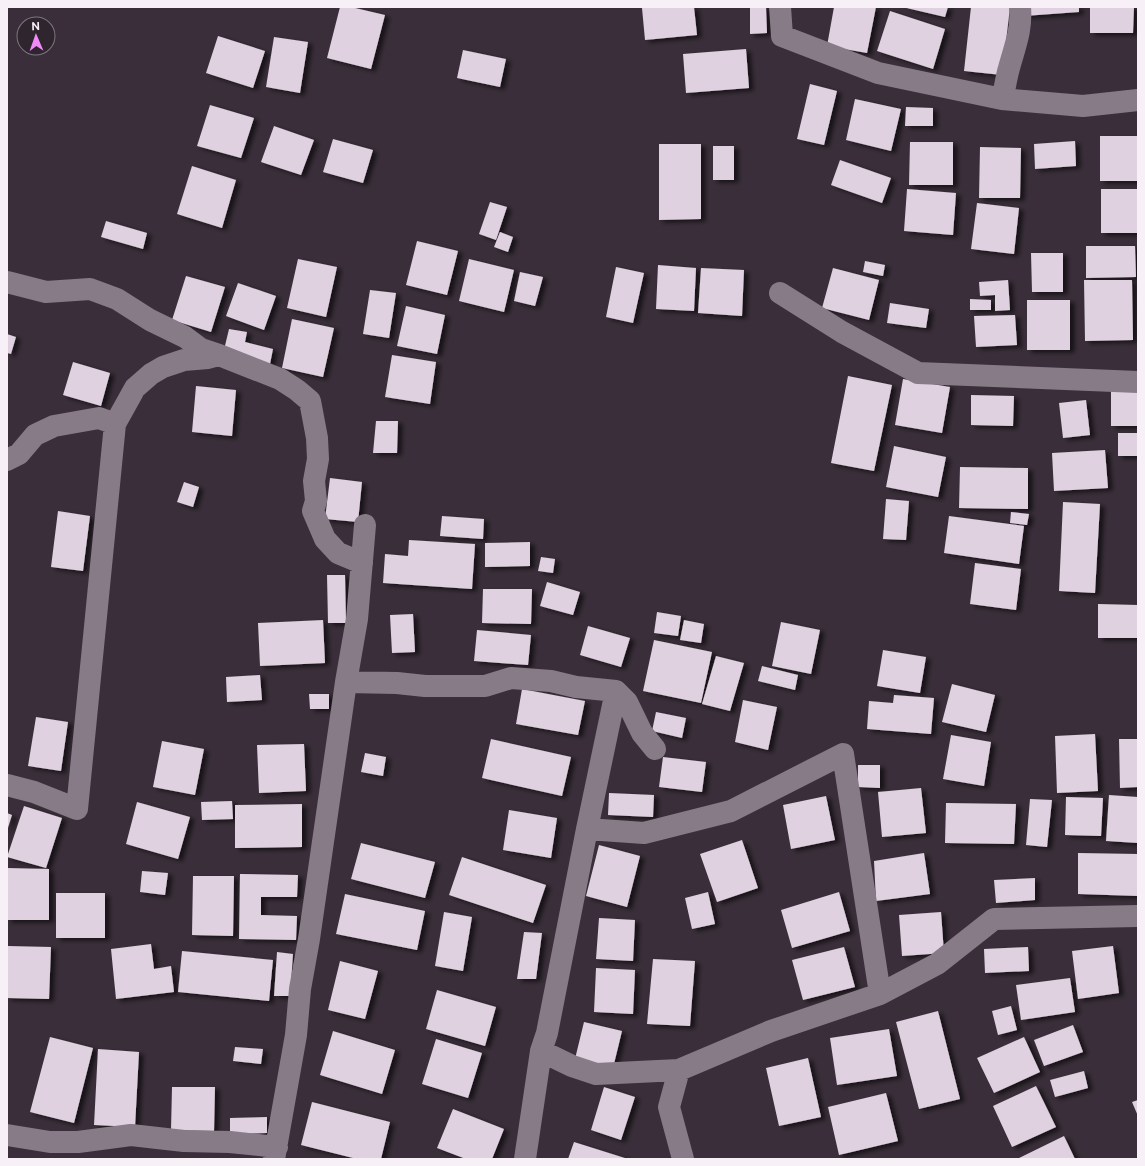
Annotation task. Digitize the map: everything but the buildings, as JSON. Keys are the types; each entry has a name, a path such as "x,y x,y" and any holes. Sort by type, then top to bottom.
{"street":[{"path":"780,7 782,36 878,73 1002,99 1083,106 1138,100"},
{"path":"1002,99 1009,67 1018,40 1021,20 1020,7"},
{"path":"7,282 46,292 90,289 117,299 150,320 185,337 201,349 219,354 280,379 297,390 310,401 317,438 318,459 314,481 316,501 312,511 325,539 338,553 362,562"},
{"path":"780,293 842,332 918,373 1138,382"},
{"path":"7,785 34,792 77,809 115,424 135,388 151,374 163,367 184,360 208,358 219,354"},
{"path":"7,460 19,454 35,434 54,426 99,418 115,424"},
{"path":"7,1135 57,1142 78,1142 131,1135 184,1141 230,1142 275,1153 296,1035 300,989 309,939 346,682 357,619 365,525"},
{"path":"346,682 397,683 425,686 485,686 511,678 551,681 576,687 616,691 627,702 642,733 655,749"},
{"path":"525,1159 541,1051 547,1033 616,691"},
{"path":"587,830 644,833 731,811 843,754 880,994"},
{"path":"541,1051 572,1066 596,1074 679,1070 771,1031 880,994 938,964 994,919 1138,916"},
{"path":"679,1070 669,1107 683,1159"}]}
